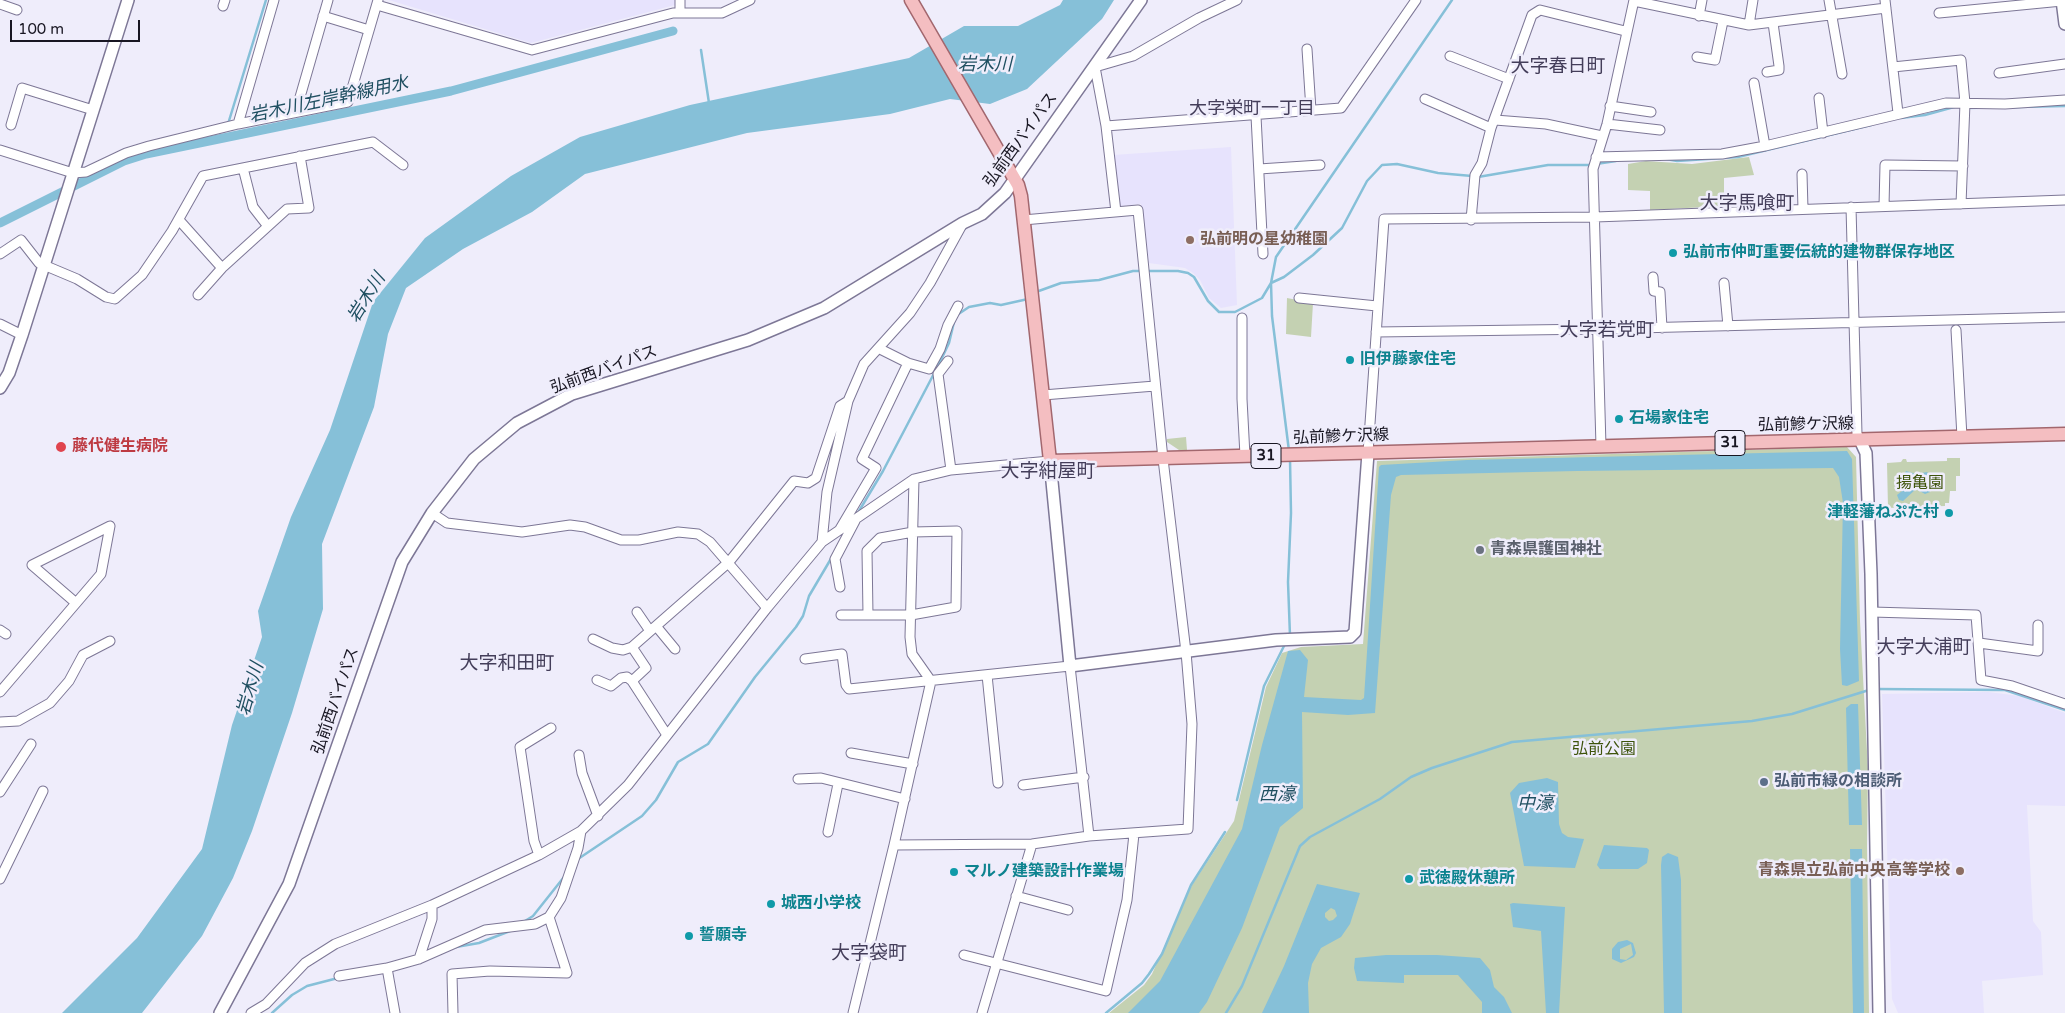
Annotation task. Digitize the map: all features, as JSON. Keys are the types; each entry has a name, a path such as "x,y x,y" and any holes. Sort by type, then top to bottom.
{"main road":[{"path":"911,0 1015,178 1021,196 1050,461"},
{"name":"弘前鰺ケ沢線","path":"1050,461 2065,434"}],"street":[{"path":"0,388 9,373 22,335 128,0"},
{"path":"238,124 274,0"},
{"path":"296,112 328,0"},
{"path":"680,0 680,13"},
{"path":"0,150 73,173 86,172 141,148 238,124 348,102 378,2 532,50 673,13 722,13 750,0"},
{"name":"弘前西バイパス","path":"220,1013 289,884 402,562 432,513 474,459 517,423 572,394 748,340 824,308 963,223 982,214 1005,193 1141,0"},
{"path":"1116,212 1106,126 1095,67 1134,56 1199,18 1237,0"},
{"path":"1106,126 1341,108 1416,0"},
{"path":"1601,446 1594,163 1607,124 1625,31 1634,0 1699,16 1749,25 1831,15 1886,4 1898,113"},
{"path":"1699,16 1702,0"},
{"path":"1749,25 1753,0"},
{"path":"1830,0 1842,74"},
{"path":"1939,14 2062,0 2065,24"},
{"path":"0,4 16,10"},
{"path":"1471,220 1474,178 1482,163 1493,124 1527,24 1532,15 1540,10 1625,31"},
{"path":"323,16 369,30"},
{"path":"1697,57 1716,60 1723,21"},
{"path":"1767,72 1778,70 1779,66 1774,23"},
{"path":"1307,49 1312,110"},
{"path":"1450,56 1509,79"},
{"path":"1893,68 1961,60 1965,107 1961,204"},
{"path":"1999,73 2065,64"},
{"path":"1754,83 1765,146"},
{"path":"10,125 22,88 93,110"},
{"path":"1819,98 1822,133"},
{"path":"1425,99 1493,124 1546,124 1602,136"},
{"path":"1594,163 1644,154 1706,155 1765,146 1946,103 1965,107 2065,100"},
{"path":"1610,106 1652,112"},
{"path":"1256,116 1263,254"},
{"path":"1607,124 1660,130"},
{"path":"0,254 21,240 39,263 77,279 106,297 115,299 142,275 179,220 203,176 373,142 403,165"},
{"path":"198,295 222,268 287,209 309,208 300,156"},
{"path":"1259,169 1320,165"},
{"path":"1884,206 1885,165 1963,166"},
{"path":"243,168 253,207 268,225"},
{"path":"1802,174 1803,209"},
{"path":"805,659 842,654 846,685 849,689 1070,666 1276,640 1342,638 1350,636 1355,632 1384,219 1471,220 1595,217 2065,200"},
{"path":"1851,207 1857,434 1866,452 1872,612 1879,1013"},
{"path":"894,845 1032,844 1089,836 1188,829 1192,724 1186,652 1142,268 1138,210 1023,220"},
{"path":"179,220 222,268"},
{"path":"822,542 828,492 848,400 864,364 880,349 910,313 930,283 963,223"},
{"path":"1653,277 1654,291 1660,292 1662,328"},
{"path":"1724,283 1728,326"},
{"path":"1299,298 1377,306"},
{"path":"880,349 908,363 930,369 958,306"},
{"path":"1376,332 1662,328 2065,317"},
{"path":"1242,318 1242,399 1245,456"},
{"path":"0,324 22,335"},
{"path":"1956,330 1962,437"},
{"path":"948,361 938,374 951,470"},
{"path":"839,531 876,468 862,459 908,363"},
{"path":"1043,395 1155,386"},
{"path":"593,639 612,648 623,650 632,647 729,562 794,481 808,483 816,478 840,406 848,400"},
{"path":"251,1013 266,1004 305,963 335,944 432,905 539,855 581,831 628,785 766,608 822,542 914,479 951,470 1050,461 1089,836"},
{"path":"853,1013 905,799 931,681 912,654 914,479"},
{"path":"432,513 447,523 522,532 570,525 585,527 621,540 639,540 678,532 698,534 710,542 729,562 766,608"},
{"path":"840,587 835,559 855,521"},
{"path":"0,692 101,574 110,526 32,565 76,603"},
{"path":"841,615 911,616 956,607 957,531 913,532 880,538 867,551 868,615"},
{"path":"637,612 675,648"},
{"path":"1872,612 1976,616 1981,680 2012,686 2065,704"},
{"path":"1978,643 2038,651 2038,624"},
{"path":"0,722 18,720 50,703 70,681 83,655 110,641"},
{"path":"632,647 646,668 632,680"},
{"path":"986,675 998,782"},
{"path":"597,680 611,686 622,678 627,677 632,680 667,735"},
{"path":"539,855 534,841 520,747 551,728"},
{"path":"0,792 4,777 31,744"},
{"path":"851,753 912,764"},
{"path":"579,755 582,773 598,816"},
{"path":"1023,785 1084,777"},
{"path":"798,779 821,778 838,784 905,799"},
{"path":"828,832 838,784"},
{"path":"0,879 43,791"},
{"path":"339,976 387,968 419,959 485,930 535,924 549,916 561,898 578,848 581,831"},
{"path":"964,955 997,965 1106,991 1127,900 1134,834"},
{"path":"982,1013 1032,844"},
{"path":"1016,896 1068,910"},
{"path":"419,959 432,919 432,905"},
{"path":"453,1013 452,974 490,971 567,973 549,916"},
{"path":"387,968 396,1013"}],"shaded area":[{"path":"389,0 675,0 675,5 531,43"},
{"name":"弘前明の星幼稚園","path":"1231,147 1237,305 1221,308 1209,298 1200,280 1185,268 1149,263 1141,204 1120,206 1113,155"},
{"name":"青森県立弘前中央高等学校","path":"1988,692 2020,696 2065,713 2065,806 2027,805 2033,921 2041,932 2043,975 1982,981 1984,1013 1898,1013 1892,999 1882,694"}],"green space":[{"path":"1749,157 1754,175 1724,178 1724,206 1650,210 1650,191 1628,190 1628,164 1646,161 1692,164"},
{"path":"1287,298 1313,303 1311,337 1286,334"},
{"path":"1186,437 1187,450 1179,450 1167,442 1167,439"},
{"name":"弘前公園","path":"1847,447 1856,457 1860,621 1868,770 1869,1013 1109,1013 1144,985 1152,974 1192,885 1234,821 1266,687 1282,653 1301,647 1363,644 1377,461"},
{"name":"揚亀園","path":"1947,458 1960,458 1960,476 1956,476 1956,491 1950,491 1949,503 1945,503 1945,506 1888,508 1887,463 1901,462 1903,459 1906,459 1907,462 1947,461"}],"water":[{"name":"岩木川","path":"1063,0 1114,0 1102,19 1027,89 990,104 950,99 890,114 747,133 585,174 532,212 463,249 406,288 388,334 374,407 322,544 323,609 292,713 252,831 233,878 202,936 142,1013 62,1013 137,938 202,849 232,725 262,637 258,611 291,517 330,430 373,302 425,238 511,176 580,137 690,105 909,58 964,26 1018,26 1060,5"},
{"name":"西濠","path":"1847,451 1852,459 1859,681 1847,686 1842,685 1840,649 1843,503 1839,477 1833,468 1577,471 1401,475 1396,477 1391,495 1375,713 1348,715 1302,712 1303,808 1280,827 1242,928 1207,1002 1199,1013 1128,1013 1160,981 1242,829 1262,745 1288,651 1300,650 1308,660 1304,697 1361,700 1364,698 1379,467 1381,465 1467,460"},
{"path":"1906,471 1916,474 1927,472 1934,482 1930,486 1930,492 1925,494 1916,489 1903,501 1899,500 1897,495 1907,487 1909,481 1904,475"},
{"path":"1851,704 1858,704 1862,825 1849,825 1846,708"},
{"name":"中濠","path":"1547,778 1558,782 1559,824 1562,833 1568,837 1584,839 1575,868 1524,866 1510,793 1519,783"},
{"path":"1604,845 1647,848 1649,850 1647,863 1638,869 1600,869 1597,865"},
{"path":"1850,849 1862,849 1864,1013 1853,1013"},
{"path":"1668,853 1678,857 1681,880 1682,1013 1664,1013 1661,865 1662,857"},
{"path":"1317,884 1360,893 1350,924 1341,937 1321,948 1312,964 1308,983 1309,1013 1262,1013 1284,966","holes":["1331,908 1335,910 1337,916 1329,921 1325,917 1325,913"]},
{"path":"1510,904 1565,907 1559,1013 1546,1013 1541,931 1513,927"},
{"path":"1627,940 1633,943 1636,953 1634,957 1621,963 1612,959 1612,949 1618,942","holes":["1631,944 1633,955 1626,960 1620,959 1620,949"]},
{"path":"1386,955 1437,955 1480,958 1490,970 1494,987 1504,997 1512,1013 1482,1013 1482,1002 1458,975 1404,975 1404,983 1357,981 1354,968 1355,958"}],"waterway":[{"path":"228,124 266,0"},
{"path":"1289,451 1272,316 1271,283 1276,257 1452,0"},
{"name":"岩木川左岸幹線用水","path":"0,223 124,161 146,154 451,91 673,31"},
{"path":"701,50 709,103"},
{"path":"1967,108 2065,106"},
{"path":"1901,118 1925,115 1954,107"},
{"path":"1666,159 1677,161 1738,157 1871,125"},
{"path":"1596,164 1616,161"},
{"path":"1036,292 1061,283 1099,280 1133,271 1178,271 1188,273 1194,277 1208,301 1219,312 1235,312 1262,298 1271,283 1284,277 1313,255 1342,228 1367,181 1382,165 1397,164 1438,173 1472,176"},
{"path":"1478,177 1548,165 1591,165"},
{"path":"957,315 969,307 990,303 1001,305 1028,299"},
{"path":"859,511 883,471 939,364 949,343 954,322"},
{"path":"1290,459 1291,513 1288,582 1290,636"},
{"path":"578,859 642,816 656,800 678,762 708,744 755,677 796,627 803,616 809,596 832,557"},
{"path":"1237,800 1264,686 1286,642"},
{"path":"1877,689 2005,690 2065,710"},
{"path":"1226,1013 1242,986 1300,846 1310,837 1380,799 1411,777 1432,768 1512,742 1752,721 1792,714 1869,690"},
{"path":"1106,1013 1142,983 1149,974 1162,954 1191,885 1225,832"},
{"path":"525,921 533,916 564,877"},
{"path":"456,947 479,943 510,931"},
{"path":"272,1013 292,995 307,986 338,978"}],"place":[{"name":"弘前明の星幼稚園","path":"1190,240"},
{"name":"弘前市仲町重要伝統的建物群保存地区","path":"1673,253"},
{"name":"旧伊藤家住宅","path":"1350,360"},
{"name":"石場家住宅","path":"1619,419"},
{"name":"藤代健生病院","path":"61,447"},
{"name":"津軽藩ねぷた村","path":"1949,513"},
{"name":"青森県護国神社","path":"1480,550"},
{"name":"弘前市緑の相談所","path":"1764,782"},
{"name":"青森県立弘前中央高等学校","path":"1960,871"},
{"name":"マルノ建築設計作業場","path":"954,872"},
{"name":"武徳殿休憩所","path":"1409,879"},
{"name":"城西小学校","path":"771,904"},
{"name":"誓願寺","path":"689,936"}],"district":[{"name":"大字春日町","path":"1558,67"},
{"name":"大字栄町一丁目","path":"1252,109"},
{"name":"大字馬喰町","path":"1747,204"},
{"name":"大字若党町","path":"1607,331"},
{"name":"大字紺屋町","path":"1048,472"},
{"name":"大字大浦町","path":"1924,648"},
{"name":"大字和田町","path":"507,664"},
{"name":"大字袋町","path":"869,954"}]}
